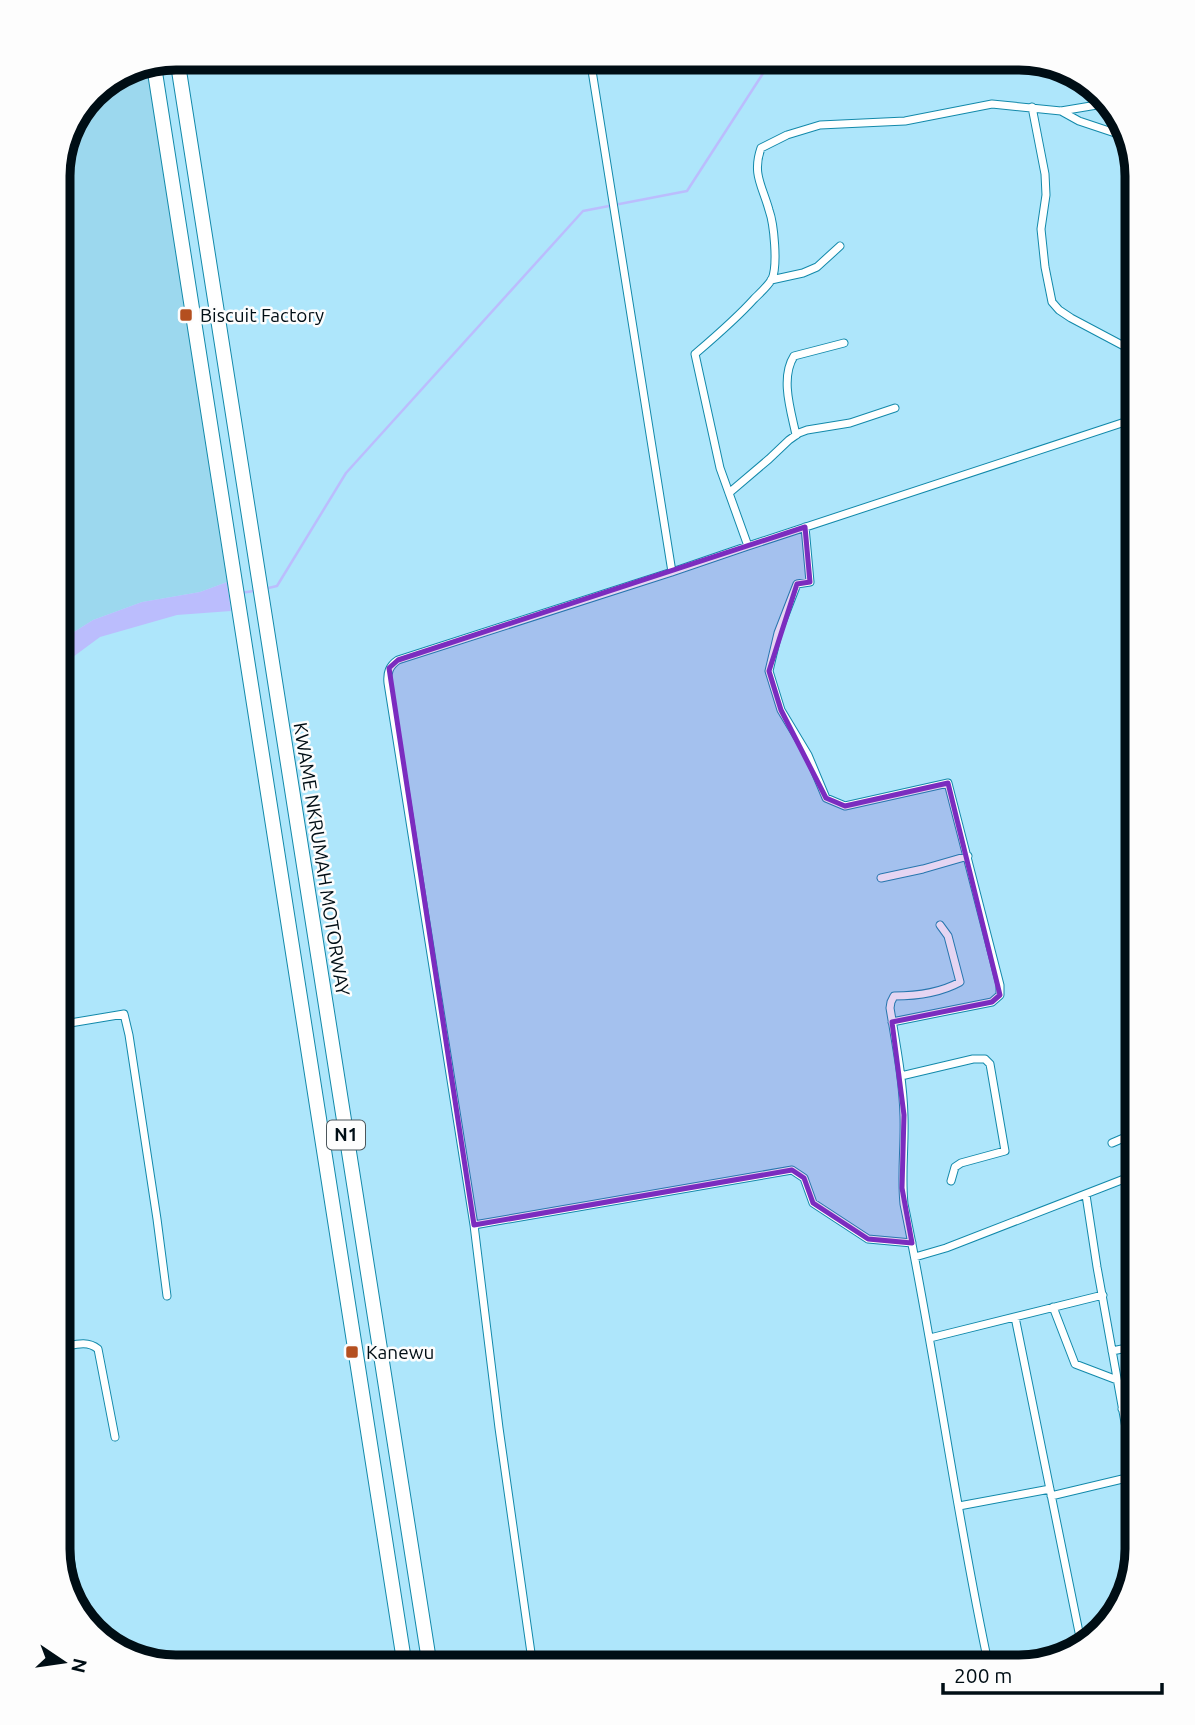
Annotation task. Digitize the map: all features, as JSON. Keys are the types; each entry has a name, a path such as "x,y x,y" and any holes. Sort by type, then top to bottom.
{"highway":[{"name":"KWAME NKRUMAH MOTORWAY","path":"179,70 428,1655"},
{"name":"N1","path":"155,72 403,1655"}],"street":[{"path":"592,70 672,572"},
{"path":"748,546 720,468 695,354 733,322 771,280 775,253 770,212 757,174 757,160 761,148 787,135 820,125 905,121 992,104 1061,111 1098,105"},
{"path":"1032,107 1045,174 1046,195 1041,229 1052,302 1059,310 1125,346"},
{"path":"1061,111 1079,121 1116,133"},
{"path":"771,280 817,267 839,246"},
{"path":"796,435 787,388 792,358 844,343"},
{"path":"729,492 796,435 807,430 850,423 895,408"},
{"path":"531,1655 505,1474 474,1225 388,683 389,668 398,660 1125,422"},
{"path":"805,527 810,582 797,584 778,634 769,671 781,710 807,755 826,798 845,806 948,783 1000,985 1000,995 992,1002 892,1022"},
{"path":"881,877 968,856"},
{"path":"940,925 948,936 960,982 947,989 894,996 890,1008 904,1115 902,1188 987,1655"},
{"path":"70,1023 124,1014 167,1296"},
{"path":"901,1076 973,1059 985,1059 990,1064 1005,1151 961,1163 955,1167 951,1181"},
{"path":"1112,1143 1125,1137"},
{"path":"474,1225 792,1170 804,1178 813,1203 868,1239 912,1243"},
{"path":"915,1257 946,1248 1125,1179"},
{"path":"1086,1195 1125,1424"},
{"path":"930,1338 1103,1295"},
{"path":"1053,1307 1075,1364 1117,1380"},
{"path":"1015,1317 1080,1636"},
{"path":"70,1346 84,1343 92,1344 98,1349 115,1437"},
{"path":"1112,1351 1125,1348"},
{"path":"959,1506 1125,1478"}],"highlighted area":[{"path":"805,527 810,582 797,584 769,671 781,710 826,798 845,806 948,783 1000,995 992,1002 892,1022 904,1115 902,1188 912,1243 868,1239 813,1203 804,1178 792,1170 474,1225 389,668 398,660"}],"shaded area":[{"path":"148,74 227,582 200,592 142,602 93,620 70,634 70,169 81,129 92,111 106,96 123,84"},
{"path":"227,582 231,611 177,615 100,637 70,659 70,634 93,620 142,602 200,592"}],"waterway":[{"path":"264,589 277,586 346,473 583,211 687,191 765,70"},
{"path":"240,593 254,591"}],"place":[{"name":"Biscuit Factory","path":"186,315"},
{"name":"Kanewu","path":"352,1352"}]}
